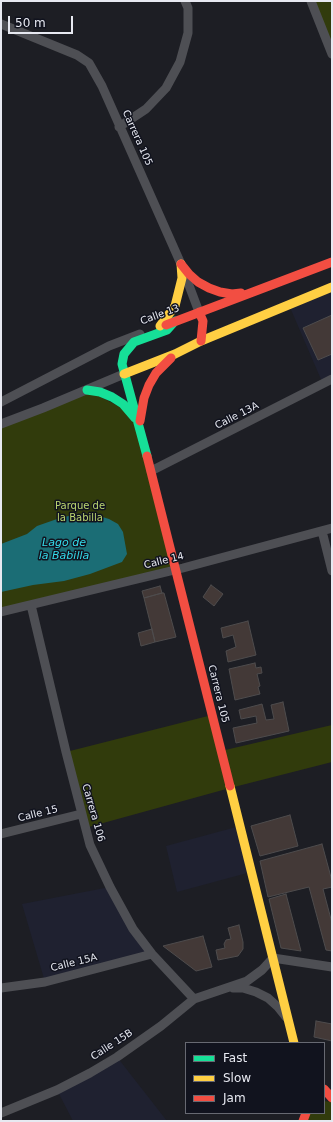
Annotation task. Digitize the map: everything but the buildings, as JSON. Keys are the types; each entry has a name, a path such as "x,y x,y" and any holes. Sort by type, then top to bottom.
{"main road":[{"name":"Calle 13","path":"159,327 332,262"},
{"path":"181,264 198,282 209,288 232,294 251,292"},
{"path":"159,327 167,318 174,306 179,292 182,278 181,264"},
{"path":"124,374 175,354 201,341 332,287"},
{"path":"199,312 203,326 201,341"},
{"name":"Carrera 105","path":"175,321 167,330 142,338 129,346 123,359 124,374 151,471 294,1042"},
{"path":"139,425 144,398 149,385 161,368 175,354"},
{"path":"87,390 100,392 118,400 132,413 139,425"},
{"name":"Carrera 105","path":"288,1020 298,1042"},
{"path":"325,1090 332,1098"}],"street":[{"path":"312,1 332,54"},
{"path":"119,127 146,109 166,88 180,62 188,34 189,3"},
{"name":"Carrera 105","path":"1,24 77,56 89,63 97,75 181,264 199,312"},
{"name":"Calle 13","path":"1,402 109,346 159,327"},
{"path":"1,424 124,374"},
{"name":"Calle 13A","path":"151,471 332,380"},
{"name":"Calle 14","path":"1,612 176,570 332,528"},
{"path":"322,531 332,571"},
{"name":"Carrera 106","path":"31,605 81,814 90,845 110,887 133,929 152,954 194,999"},
{"name":"Calle 15","path":"1,834 81,814"},
{"name":"Calle 15A","path":"1,988 45,982 152,954"},
{"path":"273,958 332,967"},
{"name":"Calle 15B","path":"1,1113 57,1090 117,1057 161,1026 194,999 247,981 262,970 273,958"},
{"name":"Calle 15B","path":"230,988 243,988 268,998 278,1007 288,1020"}],"shaded area":[{"path":"332,287 332,379 323,384 289,305"},
{"path":"240,826 251,872 177,892 166,846"},
{"path":"110,887 152,954 45,982 22,904"},
{"path":"117,1057 167,1121 73,1121 57,1090"}],"green space":[{"path":"311,1 332,1 332,54"},
{"name":"Parque de la Babilla","path":"87,390 132,413 176,570 1,612 1,424"},
{"path":"212,715 221,751 332,725 332,762 230,788 85,828 66,752"},
{"path":"325,1101 332,1102 332,1121 303,1121 306,1114 325,1114"}],"water":[{"name":"Lago de la Babilla","path":"76,514 96,515 109,519 118,524 123,532 127,554 122,562 90,574 64,581 33,585 1,592 1,544 27,534 37,526"}],"traffic: fast":[{"path":"147,456 122,364 124,354 134,342 167,330 175,321"},
{"path":"87,390 100,392 112,397 123,404 135,418"}],"traffic: slow":[{"path":"160,326 175,306 182,278 181,264"},
{"path":"124,374 175,354 201,341 332,287"},
{"path":"230,786 294,1042"}],"traffic: jam":[{"path":"166,325 332,262"},
{"path":"181,264 198,282 209,288 232,294 241,293"},
{"path":"199,312 203,321 201,341"},
{"path":"140,421 144,398 149,385 156,373 171,358"},
{"path":"147,456 230,786"},
{"path":"325,1090 332,1098"},
{"path":"303,1121 306,1114"}]}
